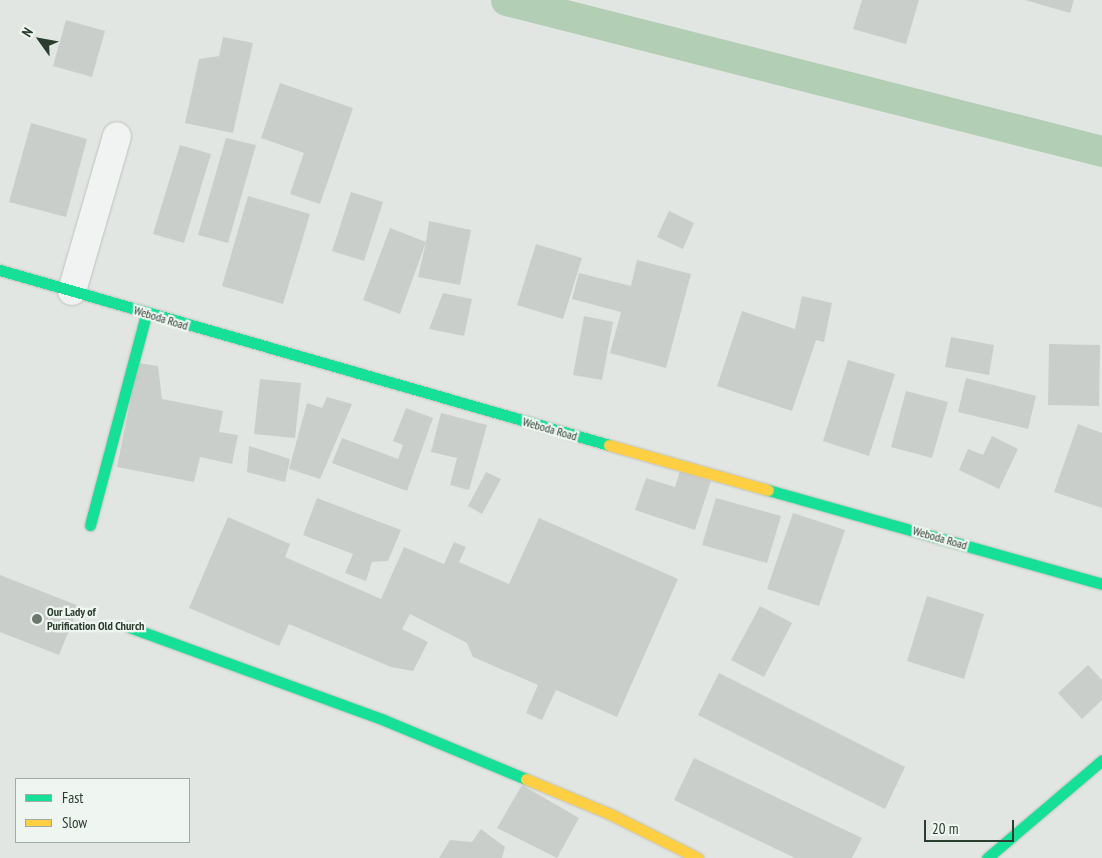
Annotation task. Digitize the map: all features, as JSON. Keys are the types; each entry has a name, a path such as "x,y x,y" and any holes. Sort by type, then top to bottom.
{"street":[{"path":"72,291 117,136"},
{"name":"Weboda Road","path":"0,270 146,314 1102,584"},
{"path":"90,525 146,314"},
{"path":"129,627 384,720 610,814 698,858"},
{"path":"987,858 1102,760"}],"building":[{"path":"862,0 919,0 906,44 853,29"},
{"path":"1025,0 1074,0 1070,13"},
{"path":"66,20 105,31 92,77 53,66"},
{"path":"223,37 253,43 233,133 185,123 199,59 219,56"},
{"path":"280,83 353,108 320,204 290,194 304,153 261,138"},
{"path":"31,123 87,139 66,217 9,202"},
{"path":"226,138 256,145 228,243 198,235"},
{"path":"180,145 211,154 184,243 153,234"},
{"path":"351,192 383,202 364,261 332,251"},
{"path":"248,196 310,214 283,304 222,286"},
{"path":"669,211 694,223 683,249 657,237"},
{"path":"429,221 471,230 460,285 418,277"},
{"path":"390,228 426,242 400,314 363,300"},
{"path":"536,244 582,258 563,319 517,305"},
{"path":"637,260 691,274 666,368 610,353 621,312 572,299 579,273 631,286"},
{"path":"443,293 472,299 464,336 429,329"},
{"path":"802,296 832,303 824,342 816,340 792,411 717,386 742,311 795,329"},
{"path":"584,316 613,322 602,380 573,375"},
{"path":"951,337 994,345 989,375 945,367"},
{"path":"1049,344 1100,345 1099,406 1048,405"},
{"path":"848,360 895,374 869,456 823,441"},
{"path":"138,363 158,366 162,399 223,411 219,432 238,435 232,464 200,457 194,482 117,467"},
{"path":"966,378 1036,396 1028,429 958,412"},
{"path":"260,379 301,383 295,438 254,434"},
{"path":"906,391 948,402 932,458 891,447"},
{"path":"327,397 352,404 320,479 289,469 307,403 322,408"},
{"path":"406,408 433,418 407,491 332,463 342,438 398,459 403,445 393,441"},
{"path":"441,413 487,425 469,490 450,485 457,458 431,452"},
{"path":"1078,424 1102,433 1102,508 1054,492"},
{"path":"992,436 1018,449 999,489 959,470 968,449 983,455"},
{"path":"249,446 290,459 285,482 247,472"},
{"path":"680,471 711,481 695,530 635,510 646,478 675,487"},
{"path":"486,472 501,479 482,514 468,506"},
{"path":"317,498 401,530 388,561 372,562 366,581 345,573 353,554 303,535"},
{"path":"716,498 781,516 767,563 702,545"},
{"path":"793,513 845,530 819,606 767,589"},
{"path":"228,517 290,544 285,557 381,599 404,547 444,564 454,542 466,547 459,562 509,584 539,518 678,579 617,717 556,690 542,720 526,713 538,685 473,657 467,643 410,614 402,629 428,642 413,671 391,667 289,624 279,646 189,608"},
{"name":"Our Lady of Purification Old Church","path":"0,575 79,606 59,655 0,632"},
{"path":"927,596 984,614 964,679 907,661"},
{"path":"760,606 792,623 764,677 731,660"},
{"path":"1088,665 1102,680 1102,700 1082,719 1058,693"},
{"path":"719,673 905,767 885,809 698,715"},
{"path":"694,758 862,838 852,858 795,858 674,800"},
{"path":"522,785 579,818 557,858 497,828"},
{"path":"481,829 505,847 502,858 439,858 450,840 472,842"}],"waterway":[{"path":"506,0 1102,151"}],"traffic: fast":[{"path":"0,270 609,445"},
{"path":"90,525 146,314"},
{"path":"768,490 1102,584"},
{"path":"129,627 384,720 526,779"},
{"path":"987,858 1102,760"}],"traffic: slow":[{"path":"609,445 768,490"},
{"path":"526,779 610,814 698,858"}],"place":[{"name":"Our Lady of Purification Old Church","path":"37,619"}]}
